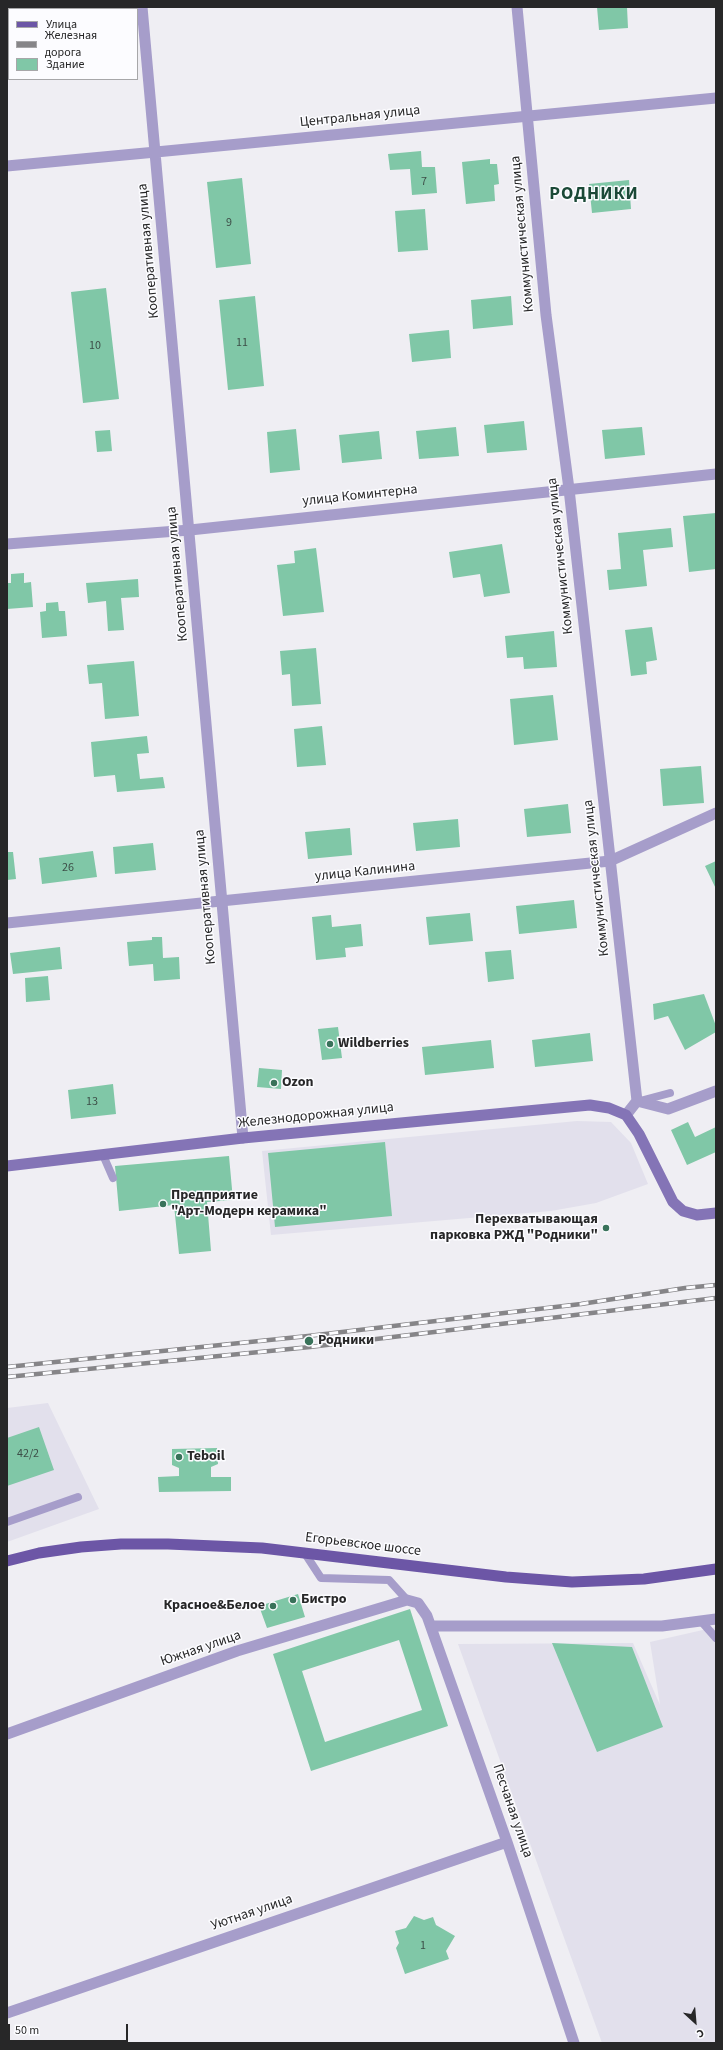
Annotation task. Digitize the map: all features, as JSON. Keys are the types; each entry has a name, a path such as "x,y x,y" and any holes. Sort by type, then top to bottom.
{"main road":[{"name":"Железнодорожная улица","path":"7,1166 243,1138 590,1104 609,1108 626,1115"},
{"path":"626,1115 640,1134 673,1202 683,1211 697,1215 716,1213"},
{"name":"Егорьевское шоссе","path":"7,1561 39,1553 121,1544 218,1546 304,1552 506,1577 572,1582 644,1579 716,1569"}],"street":[{"name":"Кооперативная улица","path":"142,7 190,530 243,1138"},
{"name":"Коммунистическая улица","path":"517,7 546,315 569,489 637,1101"},
{"name":"Центральная улица","path":"7,166 716,98"},
{"name":"улица Коминтерна","path":"7,544 190,530 716,474"},
{"name":"улица Калинина","path":"7,923 610,861 716,813"},
{"path":"626,1115 637,1101 668,1109 716,1091"},
{"name":"Песчаная улица","path":"407,1600 418,1603 427,1616 431,1626 507,1842 574,2043"},
{"name":"Южная улица","path":"7,1734 237,1652 407,1600"},
{"path":"431,1626 662,1626 716,1619"},
{"name":"Уютная улица","path":"7,2013 507,1842"}],"lane":[{"path":"637,1101 670,1093"},
{"path":"103,1155 113,1178"},
{"path":"7,1522 78,1497"},
{"path":"304,1552 321,1578 389,1580 407,1600"},
{"path":"701,1621 716,1638"}],"shaded area":[{"path":"577,1121 611,1122 631,1143 648,1184 596,1203 551,1211 271,1235 262,1151"},
{"path":"48,1403 99,1509 7,1542 7,1408"},
{"path":"716,1627 716,2043 602,2043 458,1644 633,1643 660,1705 650,1642"}],"building":[{"path":"597,7 627,7 628,28 599,30"},
{"path":"421,151 422,167 435,167 437,193 412,195 410,169 390,170 388,154"},
{"path":"490,159 490,164 497,164 499,184 494,185 495,201 466,204 462,162"},
{"path":"242,178 251,264 216,268 207,182"},
{"path":"629,180 631,209 592,213 589,184"},
{"path":"425,209 428,250 398,252 395,211"},
{"path":"106,288 119,399 83,403 71,292"},
{"path":"255,296 264,386 228,390 219,300"},
{"path":"511,296 513,325 473,329 471,300"},
{"path":"449,330 451,358 412,362 409,334"},
{"path":"524,421 527,450 487,453 484,425"},
{"path":"456,427 459,456 419,459 416,431"},
{"path":"642,427 645,455 605,459 602,430"},
{"path":"296,429 300,470 270,473 267,432"},
{"path":"110,430 112,451 97,452 95,431"},
{"path":"379,431 382,459 342,463 339,435"},
{"path":"716,513 716,569 689,572 683,516"},
{"path":"671,528 673,547 643,550 647,586 609,590 607,570 621,569 618,533"},
{"path":"502,544 510,593 484,597 480,574 453,578 449,552"},
{"path":"316,548 324,612 283,616 277,565 295,563 294,551"},
{"path":"24,573 24,583 31,582 33,607 7,609 7,583 11,583 11,574"},
{"path":"138,579 139,597 121,598 124,630 108,631 106,601 88,603 86,583"},
{"path":"58,602 59,611 65,611 67,636 42,638 40,612 46,611 46,603"},
{"path":"652,627 657,660 646,662 647,674 631,676 625,630"},
{"path":"554,631 557,667 524,669 523,657 507,658 505,636"},
{"path":"316,648 321,704 292,706 290,674 282,675 280,651"},
{"path":"134,661 139,716 105,719 102,683 89,684 87,665"},
{"path":"553,695 558,740 514,745 510,699"},
{"path":"322,726 326,765 297,767 294,729"},
{"path":"147,736 149,753 137,754 140,779 163,777 165,788 117,792 115,775 94,777 91,742"},
{"path":"701,766 704,803 663,806 660,769"},
{"path":"568,804 571,833 527,837 524,809"},
{"path":"458,819 460,847 416,851 413,823"},
{"path":"350,828 352,855 308,859 305,832"},
{"path":"153,843 156,870 115,874 113,847"},
{"path":"93,851 97,877 42,884 39,858"},
{"path":"7,852 13,852 16,879 7,880"},
{"path":"716,861 716,889 705,866"},
{"path":"574,900 577,928 519,934 516,906"},
{"path":"470,913 473,941 429,945 426,917"},
{"path":"331,915 332,927 361,924 363,946 345,948 346,957 316,960 312,917"},
{"path":"152,937 162,937 163,958 179,957 180,979 154,981 153,964 129,966 127,942 152,940"},
{"path":"60,947 62,969 13,974 10,953"},
{"path":"511,950 514,979 488,982 485,952"},
{"path":"48,976 50,1000 26,1002 25,978"},
{"path":"704,994 716,1026 716,1032 685,1050 668,1016 654,1020 653,1004"},
{"name":"Wildberries","path":"338,1027 342,1058 322,1060 318,1029"},
{"path":"590,1033 593,1061 535,1067 532,1040"},
{"path":"491,1040 494,1068 425,1075 422,1047"},
{"path":"259,1068 282,1070 281,1089 257,1087"},
{"path":"113,1084 116,1114 71,1119 68,1090"},
{"path":"688,1122 695,1137 716,1127 716,1152 687,1165 671,1130"},
{"path":"385,1142 392,1216 275,1227 268,1153"},
{"name":"Предприятие \"Арт-Модерн керамика\"","path":"229,1156 233,1200 207,1202 211,1251 179,1254 174,1205 119,1211 115,1166"},
{"path":"39,1427 54,1470 7,1486 7,1438"},
{"path":"217,1448 218,1464 211,1467 211,1477 231,1477 231,1491 159,1492 158,1477 179,1476 179,1468 172,1465 172,1449"},
{"path":"298,1594 305,1617 267,1628 259,1606"},
{"path":"410,1609 448,1726 311,1771 273,1654","holes":["399,1640 422,1710 325,1742 302,1671"]},
{"path":"552,1643 632,1647 663,1727 597,1752"},
{"path":"414,1916 424,1920 433,1917 436,1925 455,1936 446,1951 449,1959 405,1974 396,1948 399,1943 395,1931 406,1928"}],"railway":[{"path":"7,1367 308,1336 581,1304 685,1288 716,1285"},
{"path":"7,1377 310,1347 716,1298"}],"place":[{"name":"Wildberries","path":"330,1044"},
{"name":"Ozon","path":"274,1083"},
{"name":"Предприятие \"Арт-Модерн керамика\"","path":"163,1204"},
{"name":"Перехватывающая парковка РЖД \"Родники\"","path":"606,1228"},
{"name":"Родники","path":"309,1341"},
{"name":"Teboil","path":"179,1457"},
{"name":"Бистро","path":"293,1600"},
{"name":"Красное&Белое","path":"273,1606"}],"district":[{"name":"РОДНИКИ","path":"594,195"}]}
